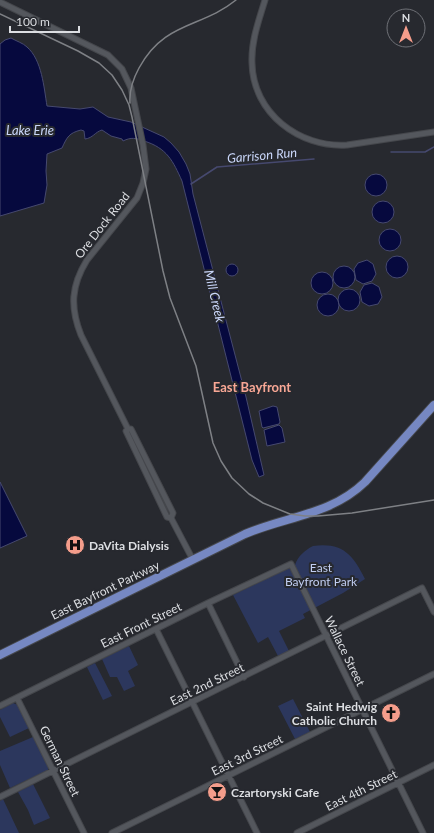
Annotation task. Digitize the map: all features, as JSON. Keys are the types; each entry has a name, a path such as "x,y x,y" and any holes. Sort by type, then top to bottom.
{"highway":[{"name":"East Bayfront Parkway","path":"0,655 258,529 324,508 350,495 365,482 434,406"}],"street":[{"path":"265,0 252,47 253,74 257,90 262,101 273,116 285,128 307,139 333,145 347,145 434,132"},
{"name":"Ore Dock Road","path":"0,2 88,44 112,58 122,69 129,82 134,97 146,164 144,179 141,189 129,207 81,269 75,284 73,301 75,317 81,335 128,429 126,431 154,490 167,517 171,518 192,560"},
{"name":"East Front Street","path":"0,706 208,603 291,564"},
{"name":"Wallace Street","path":"291,564 423,833"},
{"name":"East 2nd Street","path":"0,797 422,588 434,612"},
{"path":"208,603 244,676"},
{"path":"156,629 193,701 228,776 257,833"},
{"name":"East 3rd Street","path":"112,833 434,674"},
{"name":"German Street","path":"17,698 84,833"},
{"name":"East 4th Street","path":"296,833 434,765"}],"green space":[{"name":"East Bayfront Park","path":"313,546 332,546 346,552 356,563 365,579 343,593 303,614 305,618 279,631 289,651 278,656 268,637 258,643 233,595 295,565 302,554"},
{"path":"129,646 138,665 128,671 135,686 124,691 117,677 110,677 102,659"},
{"path":"95,663 112,696 103,700 87,667"},
{"path":"293,699 310,732 295,739 278,706"},
{"path":"13,703 18,705 29,728 10,737 0,717 0,710"},
{"path":"33,737 48,766 48,770 10,788 0,765 0,751"},
{"path":"33,784 50,818 34,825 18,792"},
{"path":"3,799 19,833 0,833 0,801"}],"water":[{"name":"Lake Erie","path":"11,38 25,46 36,59 42,75 47,106 80,109 93,107 108,117 131,122 164,137 179,152 186,164 190,174 193,194 246,397 264,475 259,477 252,460 182,181 176,167 164,151 152,144 134,138 123,141 122,139 111,136 102,130 85,139 84,131 77,131 69,136 62,148 47,154 47,185 44,203 0,216 0,44"},
{"path":"372,174 380,174 387,181 387,189 380,196 372,196 365,189 365,181"},
{"path":"383,201 391,204 394,212 391,220 383,223 375,220 372,212 375,204"},
{"path":"386,229 394,229 401,236 401,244 394,251 386,251 379,244 379,236"},
{"path":"393,256 401,256 408,263 408,271 401,278 393,278 386,271 386,263"},
{"path":"367,260 373,264 376,274 372,281 363,284 356,280 354,269 358,263"},
{"path":"234,264 237,265 237,275 230,276 227,275 226,268 227,265"},
{"path":"344,266 352,269 355,277 352,285 344,288 336,285 333,277 336,269"},
{"path":"322,272 330,275 333,283 330,291 322,294 314,291 311,283 314,275"},
{"path":"372,283 379,287 382,297 378,304 369,306 362,302 360,292 364,285"},
{"path":"349,289 357,292 360,300 357,308 349,311 341,308 338,300 341,292"},
{"path":"328,294 336,297 339,305 336,313 328,316 320,313 317,305 320,297"},
{"path":"273,406 277,407 280,422 279,424 263,428 259,411"},
{"path":"279,425 282,428 285,442 267,446 264,430"},
{"path":"0,482 27,536 0,548"}],"waterway":[{"name":"Garrison Run","path":"391,152 425,152 434,147"},
{"name":"Garrison Run","path":"191,184 217,167 314,159"}],"railway":[{"path":"130,103 133,80 149,53 160,41 172,33 223,9 236,0"},
{"path":"0,14 78,51 99,63 112,75 122,90 129,105 132,117 163,271 170,298 196,366 213,443 221,461 232,478 249,494 263,503 290,514 305,516 352,513 434,500"}],"place":[{"name":"DaVita Dialysis","path":"75,545"},
{"name":"Saint Hedwig Catholic Church","path":"391,713"},
{"name":"Czartoryski Cafe","path":"217,792"}],"district":[{"name":"East Bayfront","path":"252,387"}],"water label":[{"name":"Mill Creek","path":"215,296"}]}
